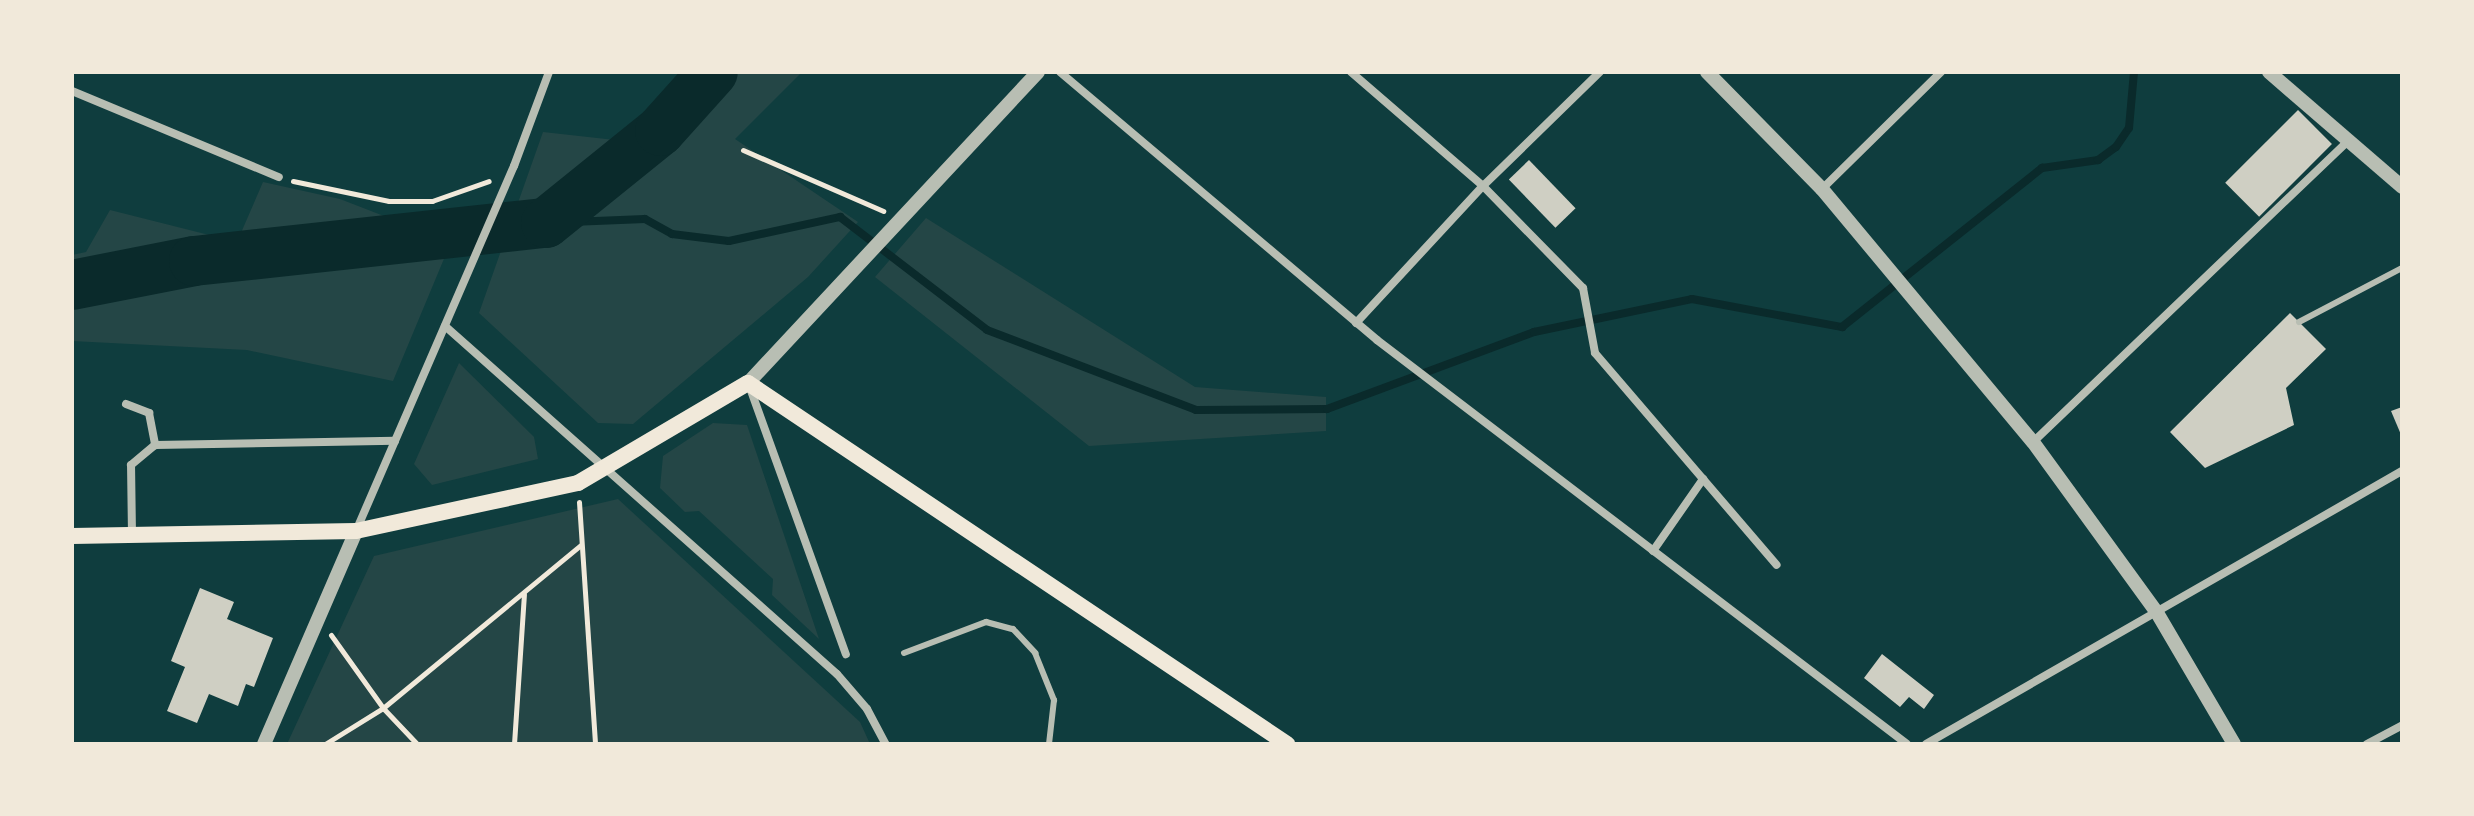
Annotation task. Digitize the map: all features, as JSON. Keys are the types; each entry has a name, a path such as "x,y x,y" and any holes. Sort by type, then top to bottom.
{"main road":[{"path":"72,536 356,531 578,483 748,383 1287,744"}],"street":[{"path":"264,744 514,166 549,72"},
{"path":"846,654 748,383 898,218 1038,72"},
{"path":"1060,72 1377,340 1907,744"},
{"path":"1351,72 1483,186 1583,288 1595,353 1777,565"},
{"path":"1356,323 1483,186 1600,72"},
{"path":"1707,72 1822,189 2033,442 2156,611 2234,744"},
{"path":"1822,189 1941,72"},
{"path":"2275,77 2402,187"},
{"path":"72,91 279,177"},
{"path":"2033,442 2348,141"},
{"path":"445,326 837,674 867,709 886,744"},
{"path":"126,404 149,413 155,445"},
{"path":"132,535 131,465 155,445 395,441"},
{"path":"1926,744 2402,471"},
{"path":"1653,551 1703,479"},
{"path":"2367,744 2402,725"}],"lane":[{"path":"2299,322 2402,268"},
{"path":"904,653 986,622 1013,629 1035,653 1054,700 1049,744"}],"path":[{"path":"743,150 898,218"},
{"path":"279,177 375,199 432,201 473,190 514,166"},
{"path":"578,483 595,744"},
{"path":"325,744 383,708 581,545"},
{"path":"514,744 524,592"},
{"path":"319,617 383,708 417,744"}],"shaded area":[{"path":"724,72 802,72 735,139 858,222 808,277 633,424 598,423 479,313 543,132 624,141 686,115"},
{"path":"263,182 340,199 451,242 393,381 247,350 72,341 72,255 86,252 110,210 237,242"},
{"path":"926,218 1195,387 1326,397 1326,431 1089,446 875,277"},
{"path":"459,363 534,437 538,459 432,485 414,464"},
{"path":"713,423 747,425 819,639 772,595 773,579 699,511 685,512 660,488 663,456"},
{"path":"618,499 860,722 870,744 287,744 374,556"}],"building":[{"path":"2298,110 2332,144 2259,217 2225,183"},
{"path":"1529,160 1576,208 1555,228 1509,179"},
{"path":"2290,313 2326,349 2286,388 2294,425 2205,468 2170,432"},
{"path":"2402,407 2402,437 2391,411"},
{"path":"200,588 234,602 227,619 273,638 254,687 246,684 238,706 209,694 197,723 167,711 185,667 171,661"},
{"path":"1882,654 1934,695 1924,709 1909,697 1900,707 1864,678"}],"waterway":[{"path":"72,285 194,261 546,223 660,131 713,72"},
{"path":"546,223 645,219 672,234 729,241 840,217 987,330 1196,410 1327,409 1534,332 1692,299 1842,327 2042,168 2098,160 2116,147 2129,128 2134,72"}]}
